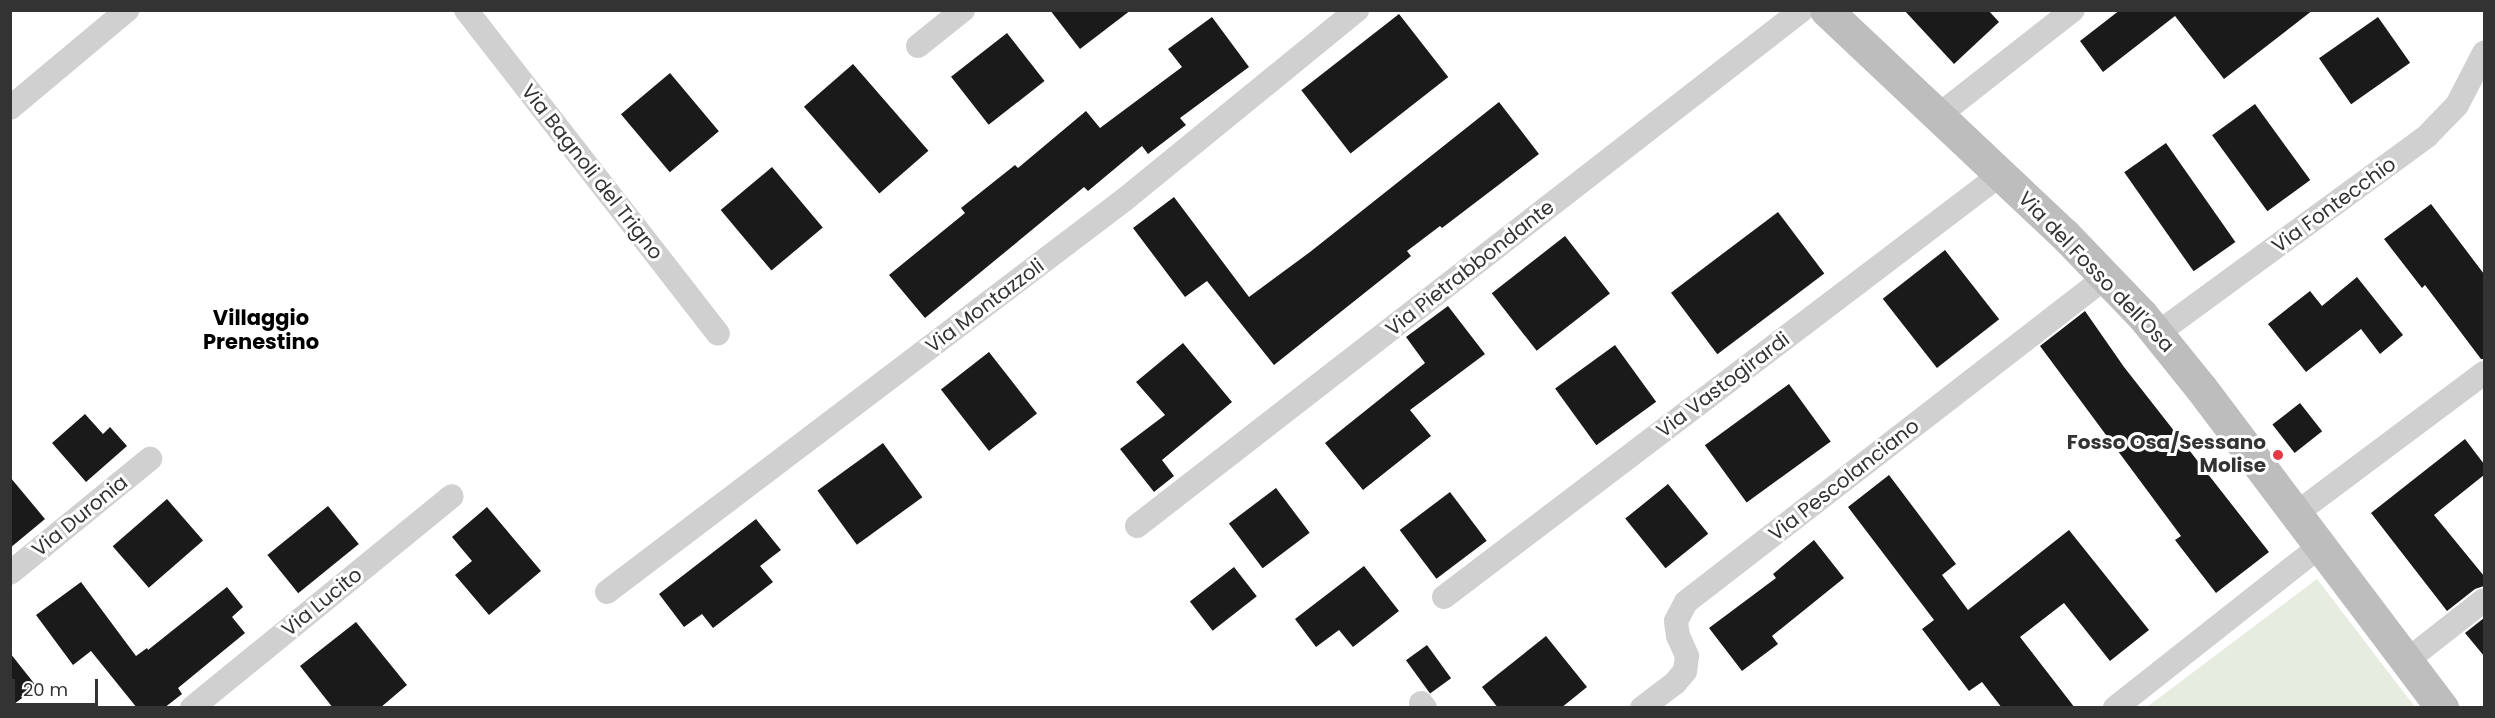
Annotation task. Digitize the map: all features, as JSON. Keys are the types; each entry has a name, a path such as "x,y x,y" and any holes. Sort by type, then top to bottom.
{"street":[{"path":"10,108 127,10"},
{"name":"Via Bagnoli del Trigno","path":"466,10 718,333"},
{"path":"918,46 963,10"},
{"name":"Via Montazzoli","path":"607,592 1124,200 1357,10"},
{"name":"Via Pietrabbondante","path":"1137,526 1802,10"},
{"name":"Via del Fosso dell'Osa","path":"1826,10 2001,174 2106,277 2158,333 2442,708"},
{"path":"1939,116 2073,10"},
{"name":"Via Fontecchio","path":"2158,333 2427,136 2457,105 2484,53"},
{"name":"Via Vastogirardi","path":"1444,597 2001,174"},
{"name":"Via Pescolanciano","path":"1642,708 1675,683 1685,671 1688,656 1678,636 1676,621 1686,602 2106,277"},
{"path":"2294,515 2484,373"},
{"name":"Via Duronia","path":"10,573 150,459"},
{"name":"Via Lucito","path":"192,708 452,496"},
{"path":"2115,708 2319,547"},
{"path":"2405,662 2484,600"}],"shaded area":[{"path":"2317,579 2415,707 2147,707"}],"building":[{"path":"1050,10 1131,10 1080,49"},
{"path":"1904,10 1988,10 1999,22 1954,64"},
{"path":"2120,10 2313,10 2224,79 2175,16 2103,72 2080,41"},
{"path":"1399,14 1448,77 1351,153 1301,90"},
{"path":"1212,17 1249,67 1180,118 1186,125 1148,154 1142,146 1088,191 1084,187 925,318 889,275 965,213 961,208 1015,165 1018,168 1086,111 1100,128 1182,67 1168,49"},
{"path":"2378,17 2410,63 2351,104 2319,58"},
{"path":"1007,33 1045,81 989,125 951,77"},
{"path":"853,64 928,151 879,193 804,107"},
{"path":"670,73 719,131 670,172 621,114"},
{"path":"1499,102 1539,154 1442,228 1440,226 1407,251 1411,256 1274,365 1207,281 1185,297 1133,228 1174,197 1249,297 1310,252"},
{"path":"2255,104 2310,180 2267,211 2212,135"},
{"path":"2166,143 2235,242 2194,271 2124,172"},
{"path":"772,167 823,228 771,271 721,210"},
{"path":"2431,204 2484,274 2484,359 2481,359 2425,285 2422,288 2384,239"},
{"path":"1778,212 1824,273 1717,354 1671,293"},
{"path":"1565,236 1610,294 1537,351 1492,293"},
{"path":"1945,250 1999,319 1937,368 1883,299"},
{"path":"2357,277 2403,335 2380,354 2361,329 2306,372 2268,324 2310,291 2322,306"},
{"path":"1448,306 1485,354 1410,410 1431,436 1363,490 1325,443 1425,363 1406,337"},
{"path":"2085,311 2124,367 2269,552 2216,593 2175,540 2181,536 2040,346"},
{"path":"1183,343 1232,402 1162,460 1174,476 1154,492 1120,449 1165,415 1136,382"},
{"path":"1615,345 1656,402 1596,445 1555,388"},
{"path":"989,352 1037,413 989,451 941,390"},
{"path":"1789,384 1831,441 1747,503 1705,445"},
{"path":"2300,403 2322,431 2295,453 2272,425"},
{"path":"85,414 103,434 110,427 127,446 86,482 52,443"},
{"path":"2465,439 2484,464 2484,475 2434,515 2484,576 2484,586 2475,589 2447,611 2371,513"},
{"path":"883,443 922,497 857,545 817,491"},
{"path":"1889,475 1956,564 1942,575 1968,610 2069,530 2149,630 2110,661 2064,603 2020,637 2075,708 2002,708 1982,682 1969,691 1922,629 1934,620 1848,507"},
{"path":"10,477 45,519 10,548"},
{"path":"1668,484 1708,534 1666,568 1625,519"},
{"path":"1276,488 1310,533 1263,568 1229,524"},
{"path":"1450,492 1487,541 1436,579 1400,530"},
{"path":"167,499 203,541 149,588 113,546"},
{"path":"328,506 359,544 298,593 267,555"},
{"path":"487,507 541,571 489,615 455,575 472,561 452,537"},
{"path":"756,519 781,550 760,566 773,582 713,628 702,614 684,627 659,594"},
{"path":"1814,540 1844,578 1772,636 1778,644 1742,671 1709,628 1776,578 1773,574"},
{"path":"1364,566 1399,611 1353,647 1339,630 1316,647 1295,619"},
{"path":"1234,567 1257,596 1213,631 1190,601"},
{"path":"81,582 136,656 147,648 148,650 227,587 243,607 232,617 245,633 178,688 182,694 164,708 137,708 91,651 73,665 36,615"},
{"path":"2484,618 2484,656 2465,633"},
{"path":"356,622 407,685 380,708 333,708 300,666"},
{"path":"1546,636 1587,687 1561,708 1498,708 1482,687"},
{"path":"1427,645 1451,678 1430,693 1406,660"},
{"path":"10,653 37,687 10,707"}],"place":[{"name":"Fosso Osa/Sessano Molise","path":"2278,455"}],"district":[{"name":"Villaggio Prenestino","path":"261,330"}]}
